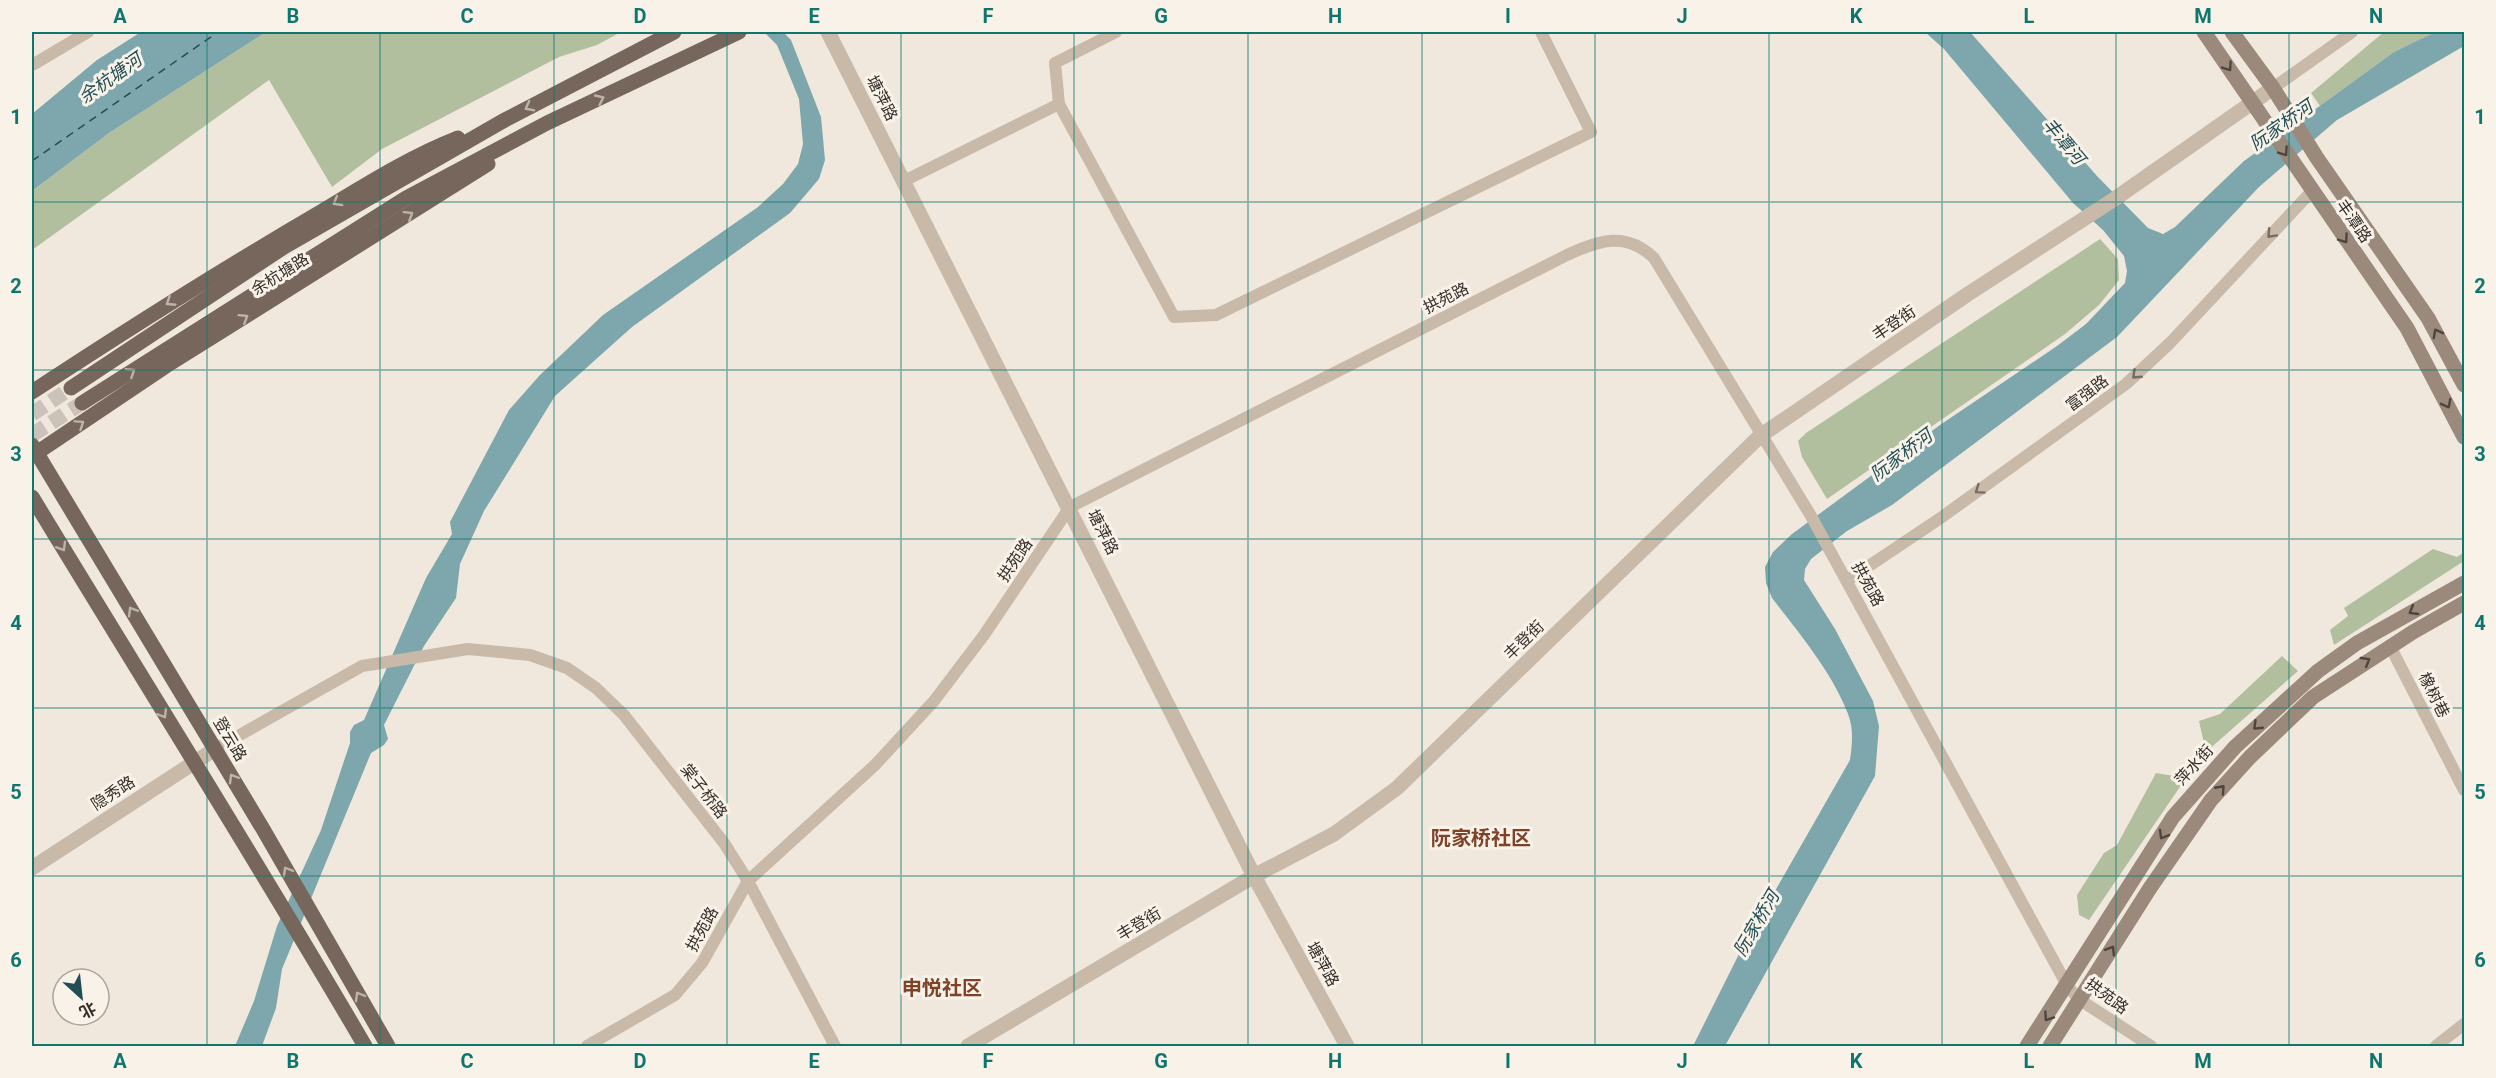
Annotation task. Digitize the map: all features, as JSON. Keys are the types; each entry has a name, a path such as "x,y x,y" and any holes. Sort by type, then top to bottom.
{"main road":[{"name":"余杭塘路","path":"71,388 284,247 502,121 674,32"},
{"name":"余杭塘路","path":"82,403 406,198 547,123 739,32"},
{"name":"丰潭路","path":"2204,32 2311,192 2407,328 2464,437"},
{"name":"丰潭路","path":"2232,32 2273,88 2286,112 2428,318 2464,385"},
{"name":"余杭塘路","path":"32,392 181,294 425,151 502,121"},
{"name":"余杭塘路","path":"33,451 452,188 547,123"},
{"name":"登云路","path":"33,451 263,829 388,1047"},
{"path":"32,497 193,763 252,854 365,1047"},
{"name":"萍水街","path":"2027,1047 2068,987 2173,817 2235,747 2277,706 2333,660 2383,628 2464,583"},
{"path":"2050,1047 2150,888 2211,800 2250,757 2313,697 2390,646 2464,603"}],"street":[{"path":"34,63 88,32"},
{"name":"塘萍路","path":"828,32 1070,507 1254,876 1347,1047"},
{"path":"1116,32 1055,63 1059,104 1174,317 1216,315 1591,132 1541,32"},
{"path":"2253,103 2352,32"},
{"name":"丰登街","path":"968,1047 1254,876 1334,834 1397,788 1760,436 1968,294 2116,198 2253,103"},
{"path":"904,181 1059,104"},
{"name":"富强路","path":"1848,580 1942,517 2127,384 2170,343 2311,192"},
{"name":"拱苑路","path":"587,1047 675,995 702,963 748,881 875,765 934,701 984,635 1070,507 1567,255 1604,241 1624,241 1642,247 1654,258 1848,580 2068,987 2080,1000 2151,1047"},
{"name":"橡树巷","path":"2390,646 2464,790"},
{"name":"棠子桥路","path":"215,749 362,666 468,649 530,655 567,668 596,688 624,714 724,843 748,881 835,1047"},
{"name":"隐秀路","path":"32,868 215,749"},
{"path":"2436,1047 2464,1024"}],"green space":[{"path":"266,32 621,32 597,45 559,57 382,149 332,187 269,80 32,250 32,191 109,133"},
{"path":"2384,32 2435,32 2394,52 2320,106 2311,93"},
{"path":"2100,239 2118,259 2119,280 2099,305 2065,334 1827,499 1802,457 1798,441 1806,433"},
{"path":"2433,549 2457,557 2464,552 2464,561 2334,645 2330,630 2348,616 2344,608"},
{"path":"2282,656 2298,671 2206,752 2199,721 2220,714"},
{"path":"2156,773 2186,778 2089,920 2079,915 2077,895 2104,853 2117,845"}],"water":[{"name":"余杭塘河","path":"141,32 266,32 109,133 32,191 32,114 97,60"},
{"path":"764,32 783,32 791,40 821,117 825,160 819,179 790,213 632,327 555,396 484,511 460,564 456,598 424,646 384,725 388,739 384,745 371,753 282,969 276,1008 262,1046 235,1046 254,1001 277,926 321,830 350,743 350,732 354,725 364,720 426,578 452,534 450,522 509,410 540,375 603,315 758,207 783,184 798,164 803,144 799,99 777,45"},
{"path":"1925,32 1970,32 2097,176 2148,228 2163,234 2175,227 2244,161 2394,52 2435,32 2464,32 2464,46 2337,120 2259,187 2117,337 1892,505 1847,531 1811,559 1805,569 1804,580 1835,629 1873,701 1879,726 1875,776 1725,1046 1693,1046 1739,954 1850,760 1851,725 1841,698 1814,653 1772,598 1766,583 1765,567 1773,552 1792,534 1940,425 2086,324 2125,283 2127,271 2124,256 2103,230 2073,203 1944,49"}],"ferry route":[{"path":"32,161 218,32"}],"tunnel":[{"path":"32,414 71,388"},
{"path":"32,435 82,403"}],"district":[{"name":"阮家桥社区","path":"1481,838"},
{"name":"申悦社区","path":"942,988"}],"water label":[{"name":"阮家桥河","path":"2281,125"},
{"name":"丰潭河","path":"2064,141"},
{"name":"阮家桥河","path":"1901,455"},
{"name":"阮家桥河","path":"1756,923"}]}
